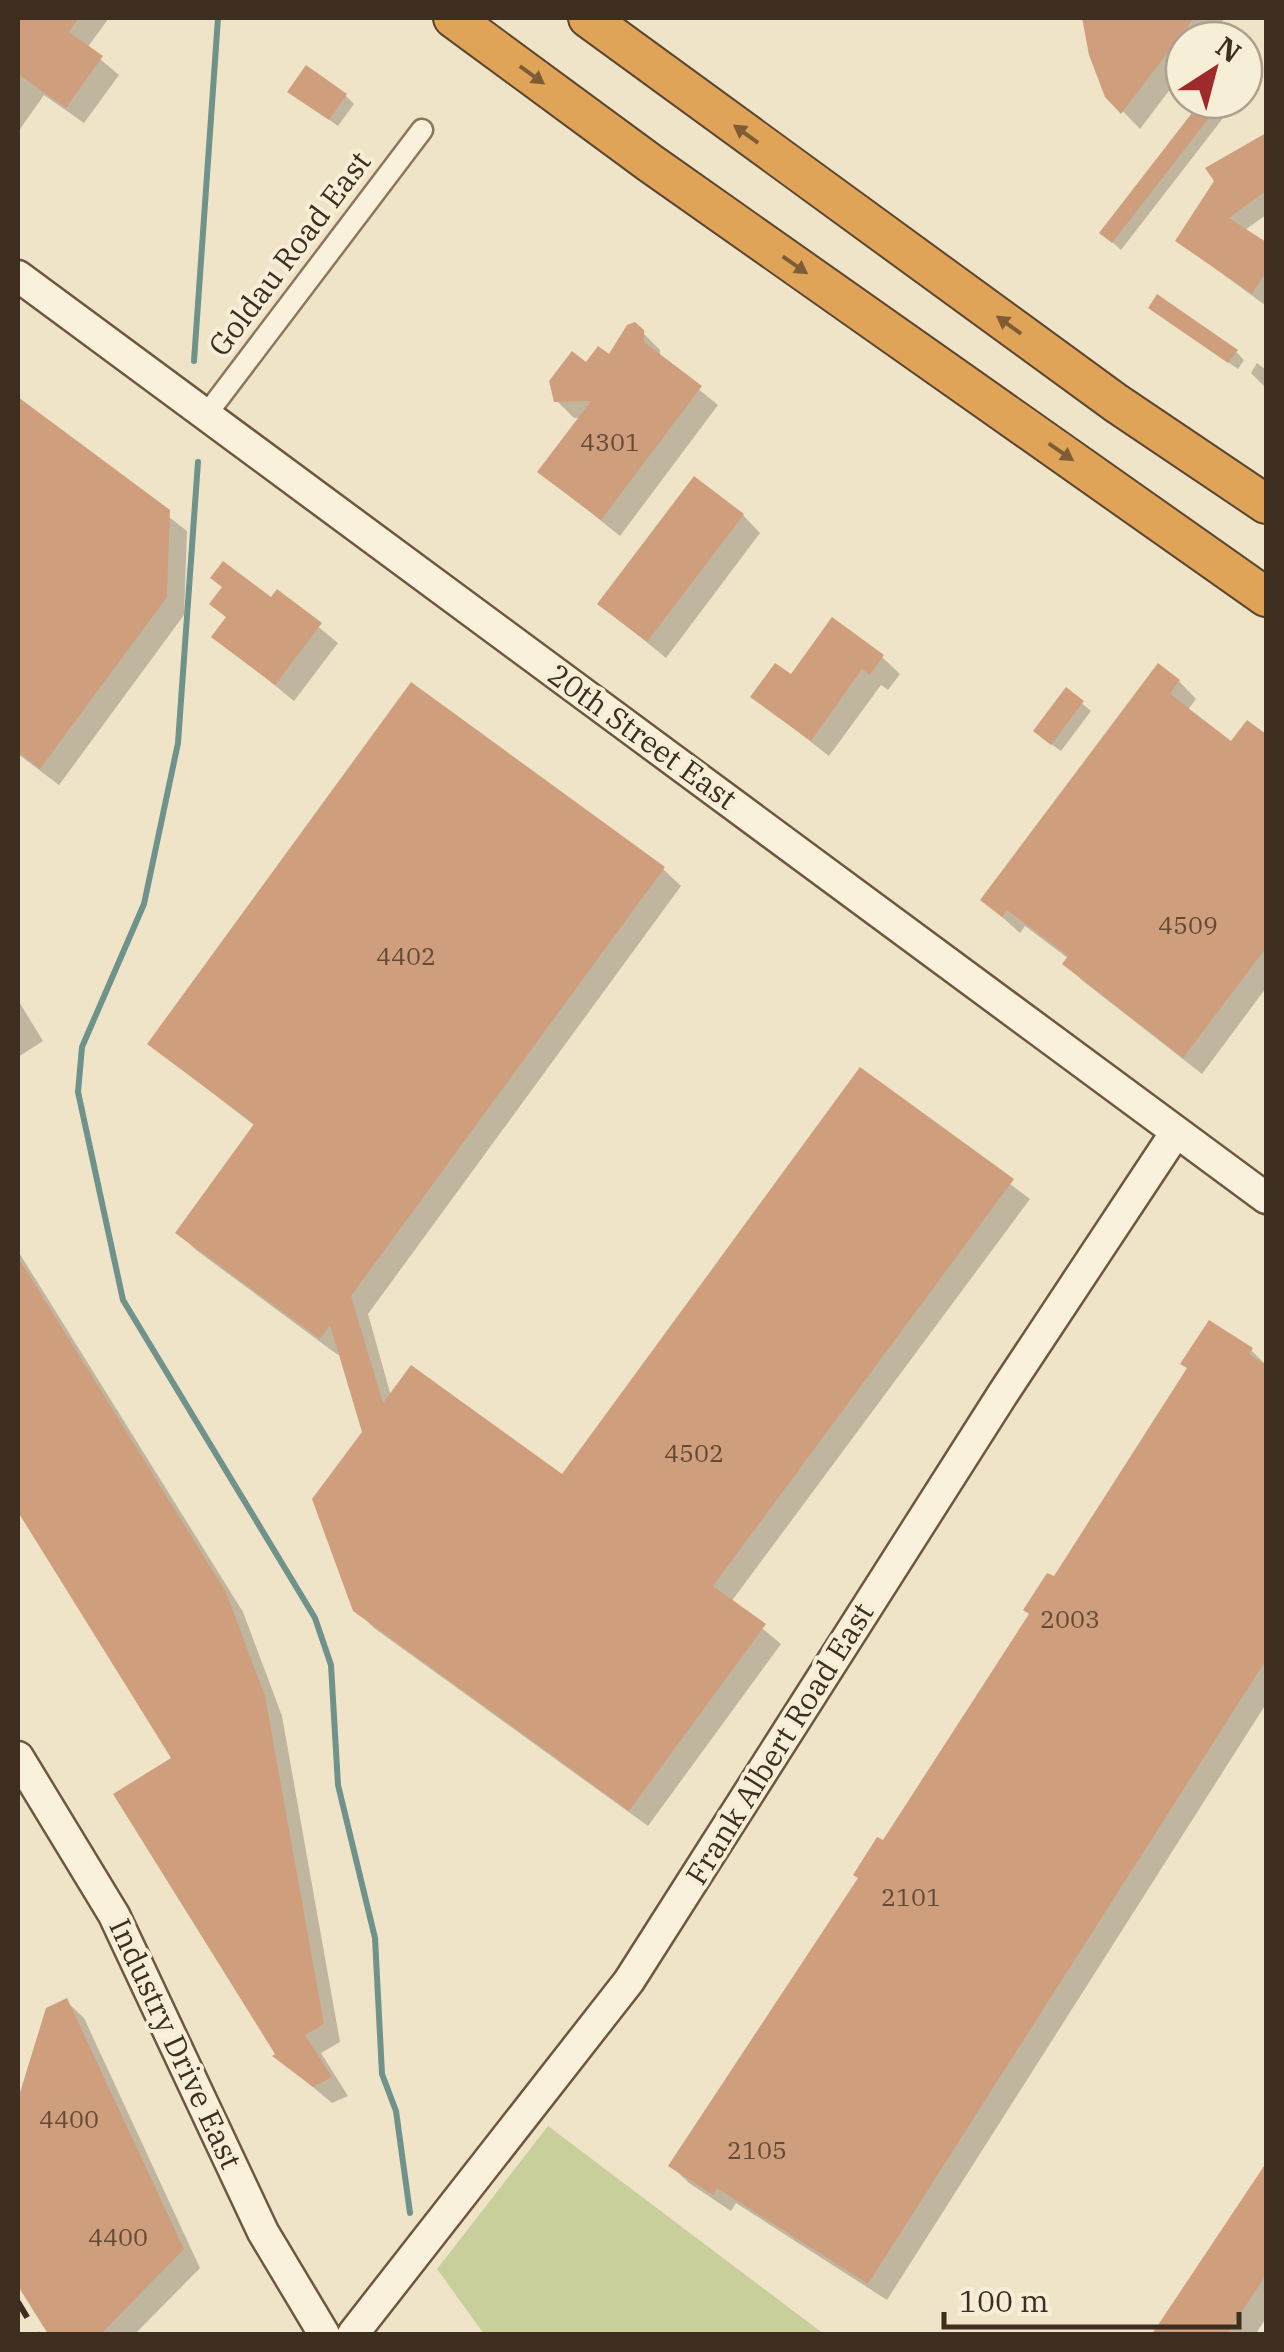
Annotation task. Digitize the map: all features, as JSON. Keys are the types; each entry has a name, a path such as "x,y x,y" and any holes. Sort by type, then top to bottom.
{"highway":[{"path":"453,18 650,163 1266,597"},
{"path":"588,18 1116,403 1266,504"},
{"path":"1116,403 1266,482"}],"street":[{"name":"Goldau Road East","path":"206,415 422,130"},
{"name":"20th Street East","path":"18,276 1266,1198"},
{"name":"Frank Albert Road East","path":"353,2334 629,1982 1004,1392 1176,1132"},
{"name":"Industry Drive East","path":"18,1757 114,1915 263,2232 324,2334"}],"green space":[{"path":"548,2126 824,2334 484,2334 437,2269"}],"building":[{"path":"18,18 79,18 69,32 103,56 66,108 18,74"},
{"path":"1082,18 1194,18 1164,20 1164,57 1121,114 1105,97 1089,55"},
{"path":"306,65 347,94 329,120 287,92"},
{"path":"1187,120 1207,120 1112,243 1099,233"},
{"path":"1266,133 1266,191 1229,218 1266,242 1266,272 1252,294 1175,241 1214,181 1205,168"},
{"path":"1157,294 1238,350 1228,363 1148,308"},
{"path":"635,322 644,330 644,342 702,386 601,520 537,472 591,401 554,402 549,381 572,351 586,362 598,346 609,354 627,325"},
{"path":"18,397 170,510 167,597 40,769 18,752"},
{"path":"694,476 744,514 647,642 597,604"},
{"path":"223,561 271,597 277,589 322,623 275,685 211,637 226,617 209,604 222,587 210,578"},
{"path":"832,617 884,655 870,675 862,669 811,741 750,697 775,663 791,674"},
{"path":"1158,663 1180,680 1170,694 1231,741 1247,720 1266,734 1266,948 1183,1058 1062,964 1068,956 1007,910 1002,917 980,900"},
{"path":"411,682 665,867 351,1296 383,1403 411,1365 562,1474 860,1067 1014,1179 713,1586 766,1624 629,1811 353,1611 312,1499 362,1432 330,1325 320,1339 175,1233 254,1124 147,1044"},
{"path":"1066,687 1084,701 1051,745 1033,731"},
{"path":"18,1257 226,1592 265,1696 324,2024 305,2035 332,2077 313,2087 272,2056 275,2054 113,1794 171,1758 18,1512"},
{"path":"1209,1320 1253,1348 1249,1354 1266,1365 1266,1660 868,2284 717,2188 713,2195 668,2166 858,1878 853,1875 877,1837 883,1840 1029,1614 1023,1610 1047,1573 1054,1576 1187,1368 1180,1364"},
{"path":"67,1998 184,2249 101,2334 48,2334 18,2286 18,2099 46,2008"},
{"path":"1266,2163 1266,2275 1227,2334 1152,2334"}],"waterway":[{"path":"194,361 218,18"},
{"path":"198,462 178,743 144,904 82,1047 78,1092 123,1300 315,1618 331,1665 338,1785 375,1938 382,2074 396,2111 410,2213"}],"railway":[{"path":"18,2302 37,2334"}]}
